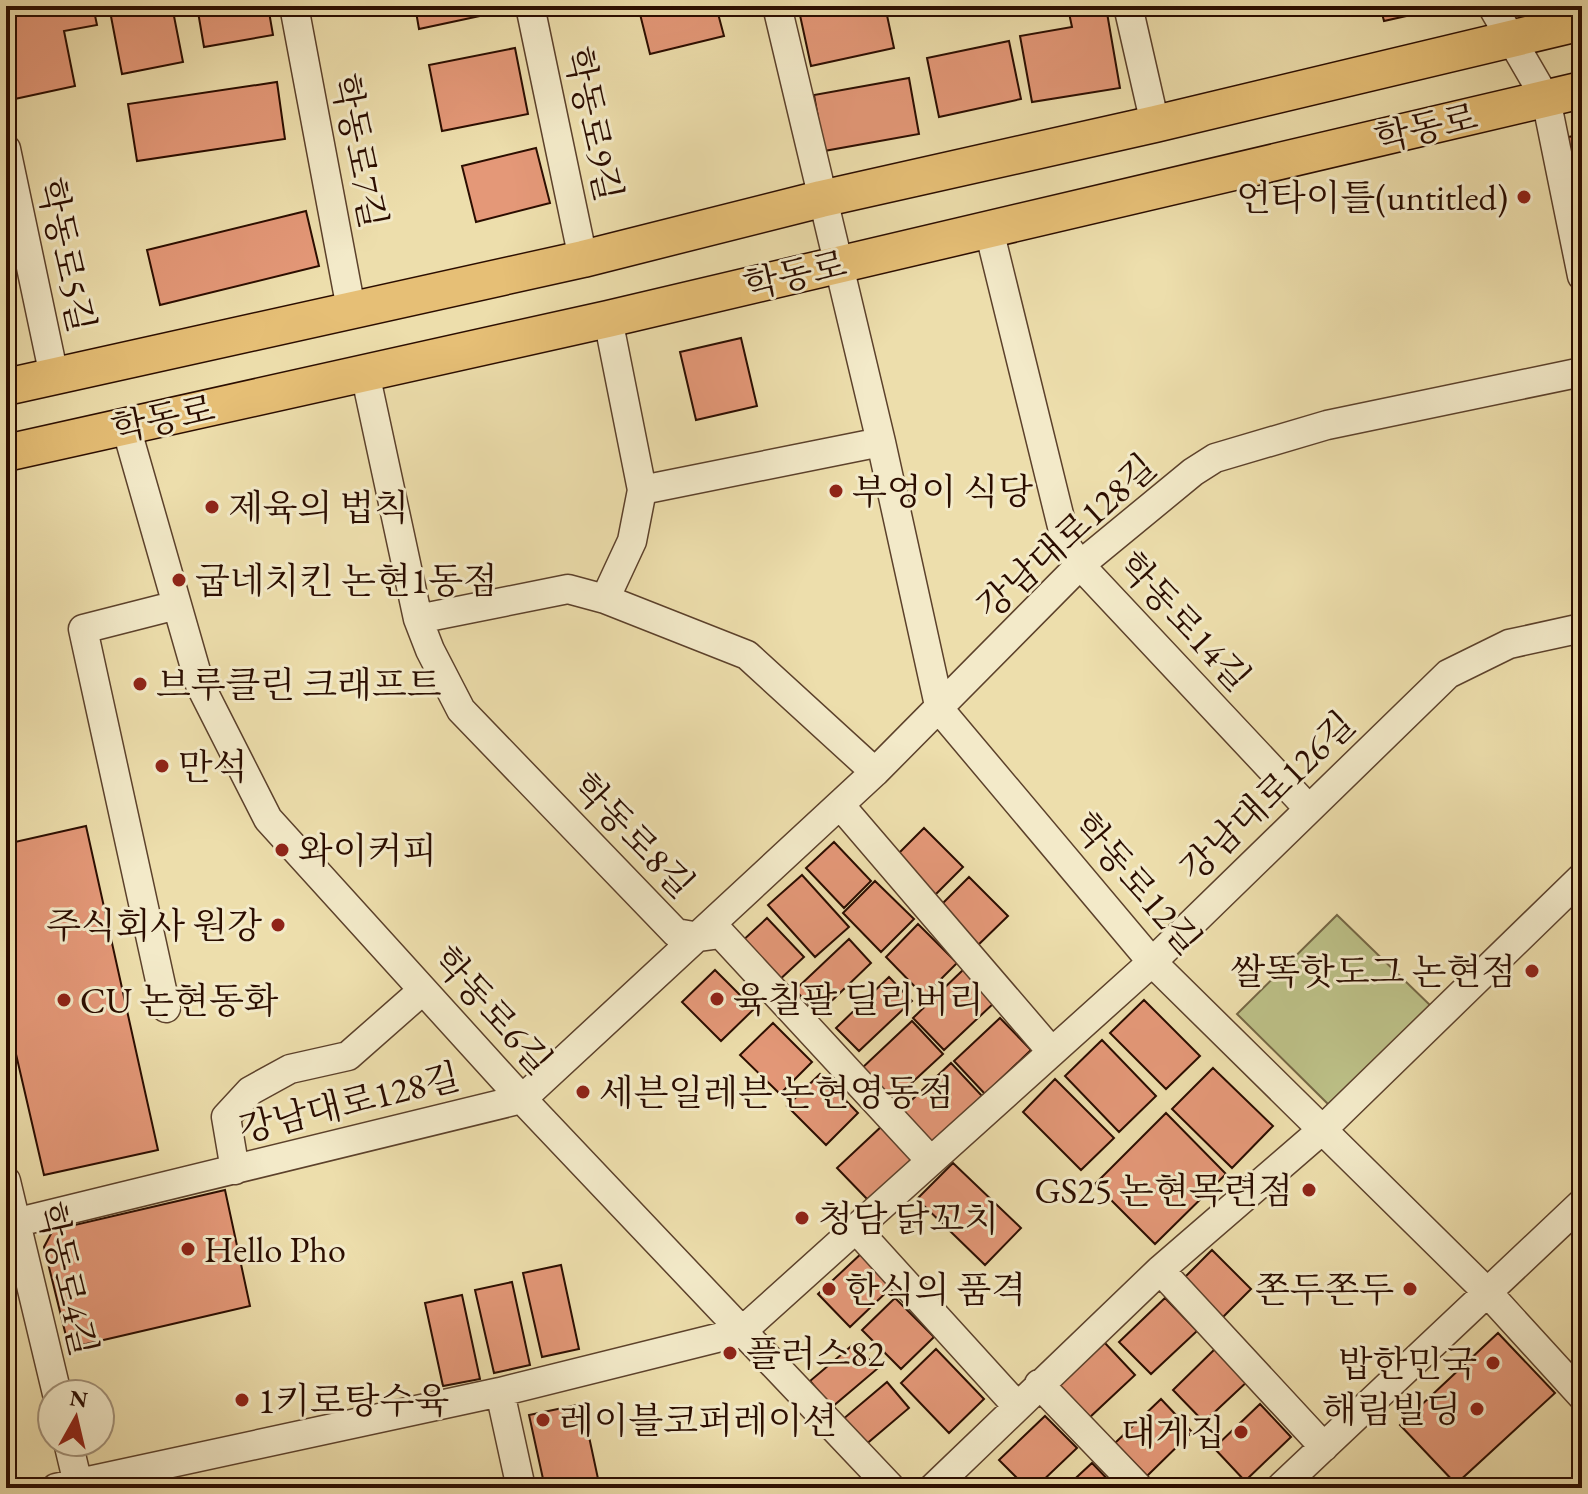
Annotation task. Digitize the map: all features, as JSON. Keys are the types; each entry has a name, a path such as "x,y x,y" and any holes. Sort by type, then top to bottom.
{"main road":[{"name":"학동로","path":"6,387 583,259 821,199 1155,124 1582,22"},
{"name":"학동로","path":"6,453 608,319 1582,90"}],"street":[{"name":"학동로7길","path":"294,6 351,309"},
{"name":"학동로9길","path":"530,6 583,259"},
{"name":"학동로12길","path":"777,6 881,442 940,710 1152,962 1488,1293 1582,1396"},
{"path":"1128,6 1155,124"},
{"path":"1492,6 1546,99 1582,276"},
{"name":"학동로5길","path":"6,149 54,376"},
{"name":"학동로14길","path":"989,230 1067,547 1080,565 1309,809"},
{"path":"605,599 632,541 642,490 608,319"},
{"name":"강남대로128길","path":"11,1224 522,1099 940,710 1080,565 1193,472 1215,458 1327,425 1582,372"},
{"name":"학동로8길","path":"365,373 418,619 461,710 676,933 699,937 721,934 931,1161"},
{"name":"학동로6길","path":"126,427 200,685 268,819 522,1099 891,1488"},
{"path":"642,490 881,442"},
{"path":"418,619 568,589 605,599 747,655 875,772"},
{"path":"166,1008 83,629 177,605"},
{"name":"강남대로126길","path":"71,1486 500,1392 741,1332 1152,962 1448,674 1509,644 1582,628"},
{"path":"840,805 1052,1052"},
{"path":"933,1488 1160,1270 1322,1130 1582,877"},
{"path":"235,1170 226,1117 250,1091 290,1069 348,1056 423,990"},
{"name":"학동로4길","path":"6,1181 11,1224 53,1378"},
{"path":"1280,1488 1582,1203"},
{"path":"856,1229 1017,1406"},
{"path":"1160,1270 1324,1447"},
{"path":"1039,1384 1139,1488"},
{"path":"500,1392 521,1488"},
{"path":"69,1458 71,1486"}],"green space":[{"path":"1337,915 1433,1008 1330,1106 1237,1014"}],"building":[{"path":"6,6 93,6 97,25 64,31 75,86 10,100 6,83"},
{"path":"109,6 172,6 183,62 122,74"},
{"path":"197,6 268,6 273,35 204,47"},
{"path":"415,6 507,6 508,10 419,29"},
{"path":"638,6 716,6 724,36 650,54"},
{"path":"798,6 885,6 894,48 811,66"},
{"path":"1380,6 1451,6 1384,21"},
{"path":"1106,7 1120,88 1032,102 1020,36 1072,27 1069,13"},
{"path":"1009,41 1021,99 939,117 927,58"},
{"path":"515,48 528,114 442,131 429,65"},
{"path":"909,78 919,134 824,151 814,95"},
{"path":"277,82 285,139 137,161 128,104"},
{"path":"1582,134 1582,216 1564,138"},
{"path":"536,148 550,203 476,222 462,166"},
{"path":"306,211 319,266 160,305 147,250"},
{"path":"741,338 757,406 696,420 680,352"},
{"path":"86,826 158,1150 44,1175 6,1011 6,844"},
{"path":"924,828 963,867 931,899 892,860"},
{"path":"834,842 871,881 844,908 806,868"},
{"path":"802,875 849,927 815,957 768,905"},
{"path":"969,877 1008,916 975,948 936,910"},
{"path":"875,881 914,919 881,952 843,913"},
{"path":"767,918 804,957 776,983 739,944"},
{"path":"918,924 957,963 924,996 886,957"},
{"path":"849,939 871,963 818,1014 795,990"},
{"path":"964,969 995,1002 944,1050 913,1018"},
{"path":"715,970 754,1009 721,1041 682,1002"},
{"path":"889,977 912,1001 859,1051 836,1028"},
{"path":"1144,1000 1200,1056 1166,1089 1110,1033"},
{"path":"1000,1018 1031,1050 985,1094 954,1061"},
{"path":"912,1021 943,1054 892,1101 861,1069"},
{"path":"773,1023 812,1062 780,1094 740,1055"},
{"path":"1102,1040 1156,1096 1119,1132 1065,1076"},
{"path":"951,1063 982,1096 931,1144 900,1111"},
{"path":"1213,1068 1273,1126 1232,1168 1172,1109"},
{"path":"820,1074 858,1113 826,1145 787,1106"},
{"path":"1055,1079 1114,1138 1081,1170 1023,1112"},
{"path":"1166,1113 1226,1174 1155,1244 1095,1184"},
{"path":"883,1125 915,1157 869,1201 837,1168"},
{"path":"953,1163 1021,1228 985,1265 917,1199"},
{"path":"225,1190 250,1306 69,1348 44,1247 53,1230"},
{"path":"1212,1250 1251,1289 1219,1321 1180,1282"},
{"path":"864,1251 896,1283 850,1327 818,1294"},
{"path":"561,1265 579,1349 542,1357 523,1273"},
{"path":"512,1282 530,1365 494,1373 475,1290"},
{"path":"462,1295 480,1379 443,1386 425,1303"},
{"path":"895,1298 934,1337 901,1369 862,1330"},
{"path":"1165,1298 1197,1331 1151,1374 1119,1342"},
{"name":"해림빌딩","path":"1498,1333 1555,1393 1456,1484 1400,1425"},
{"path":"1104,1342 1135,1375 1089,1418 1058,1385"},
{"path":"855,1343 877,1369 832,1407 810,1381"},
{"path":"1218,1346 1250,1379 1204,1422 1173,1390"},
{"path":"936,1349 984,1399 949,1433 901,1383"},
{"path":"887,1382 909,1408 864,1446 842,1420"},
{"path":"1161,1399 1192,1432 1147,1476 1115,1443"},
{"path":"582,1404 600,1488 545,1488 529,1415"},
{"path":"1260,1404 1291,1437 1245,1481 1214,1448"},
{"path":"1045,1416 1077,1448 1035,1488 1027,1488 999,1460"},
{"path":"1092,1463 1116,1488 1065,1488"}],"place":[{"name":"언타이틀(untitled)","path":"1524,197"},
{"name":"부엉이 식당","path":"836,491"},
{"name":"제육의 법칙","path":"212,507"},
{"name":"굽네치킨 논현1동점","path":"179,580"},
{"name":"브루클린 크래프트","path":"140,684"},
{"name":"만석","path":"162,766"},
{"name":"와이커피","path":"282,850"},
{"name":"주식회사 원강","path":"278,925"},
{"name":"쌀똑핫도그 논현점","path":"1532,971"},
{"name":"육칠팔 딜리버리","path":"717,999"},
{"name":"CU 논현동화","path":"64,1000"},
{"name":"세븐일레븐 논현영동점","path":"583,1092"},
{"name":"GS25 논현목련점","path":"1309,1190"},
{"name":"청담 닭꼬치","path":"802,1218"},
{"name":"Hello Pho","path":"188,1249"},
{"name":"한식의 품격","path":"829,1289"},
{"name":"쫀두쫀두","path":"1410,1289"},
{"name":"플러스82","path":"730,1353"},
{"name":"밥한민국","path":"1493,1363"},
{"name":"1키로탕수육","path":"242,1400"},
{"name":"해림빌딩","path":"1477,1409"},
{"name":"레이블코퍼레이션","path":"543,1420"},
{"name":"대게집","path":"1241,1432"}]}
